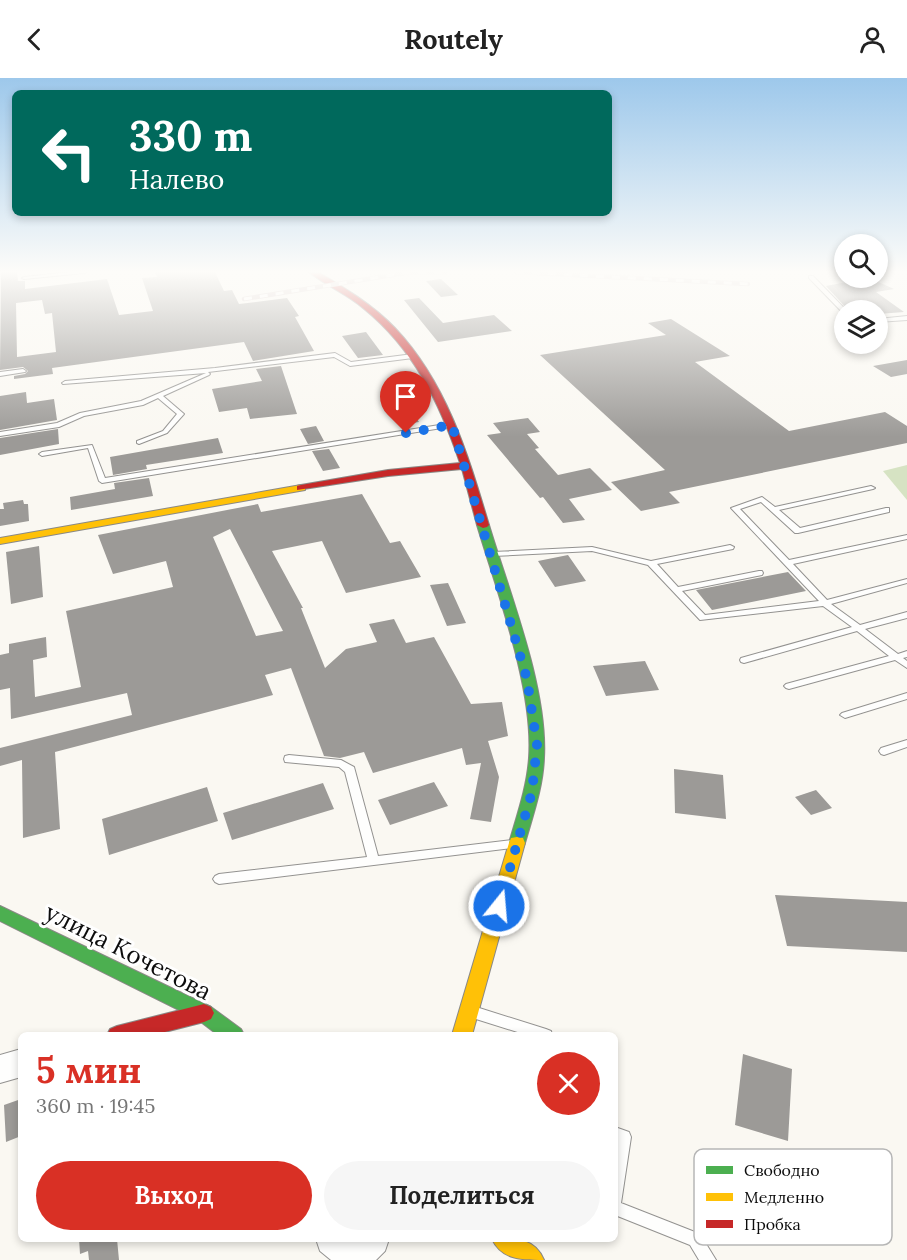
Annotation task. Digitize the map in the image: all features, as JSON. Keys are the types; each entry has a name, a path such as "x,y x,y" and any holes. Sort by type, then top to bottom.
{"main road":[{"path":"388,327 430,377 452,425 466,466 527,679 537,745 532,792 467,1010 463,1032"},
{"path":"0,541 388,473 466,466"},
{"name":"улица Кочетова","path":"0,913 204,1013 230,1032"},
{"path":"129,1032 204,1013"},
{"path":"507,1242 532,1260"}],"street":[{"path":"0,1069 18,1064"},
{"path":"335,1242 353,1260 370,1242"}],"lane":[{"path":"65,383 215,370 335,356 350,364 413,356"},
{"path":"0,434 59,425 82,414 143,403 215,370"},
{"path":"0,374 23,371"},
{"path":"139,441 165,432 182,414 159,396"},
{"path":"42,454 90,446 102,481 452,425"},
{"path":"774,509 871,488"},
{"path":"886,510 798,531 762,499 735,508 825,603 907,665"},
{"path":"788,563 907,537"},
{"path":"490,555 592,549 651,563 730,547"},
{"path":"651,563 703,618 825,603 907,581"},
{"path":"676,590 759,573"},
{"path":"744,660 907,615"},
{"path":"789,686 907,654"},
{"path":"845,715 907,696"},
{"path":"884,751 907,743"},
{"path":"289,759 341,764 350,770 374,861"},
{"path":"219,879 518,843"},
{"path":"467,1010 537,1032"},
{"path":"618,1135 624,1137 618,1179"},
{"path":"618,1209 694,1239"},
{"path":"699,1245 708,1260"}],"green space":[{"path":"907,465 907,500 883,471"}],"building":[{"path":"0,327 16,327 17,357 56,352 53,327 301,327 314,351 253,361 244,342 52,368 53,374 14,379 14,376 25,374 28,371 23,367 0,370"},
{"path":"426,327 508,327 512,331 438,342"},
{"path":"654,327 684,327 730,356 695,362 789,431 885,412 907,426 907,443 669,492 680,503 641,511 611,482 665,470 540,355 666,335"},
{"path":"366,332 383,355 358,358 342,336"},
{"path":"907,360 907,374 891,377 873,366"},
{"path":"281,366 297,414 250,419 247,408 219,412 212,389 262,381 256,369"},
{"path":"26,392 27,403 54,399 57,420 0,430 0,396"},
{"path":"411,410 419,422 401,425 393,413"},
{"path":"528,418 540,432 527,434 539,448 535,449 558,475 590,468 612,490 569,499 585,520 563,523 543,497 540,498 487,435 501,433 493,423"},
{"path":"316,426 324,441 308,444 300,429"},
{"path":"58,429 59,444 0,455 0,438"},
{"path":"218,438 223,453 146,465 147,469 113,475 110,457"},
{"path":"329,449 340,468 323,471 312,451"},
{"path":"149,478 153,496 71,510 70,497 115,489 114,483"},
{"path":"362,494 390,543 400,541 421,577 346,593 322,541 272,551 303,608 301,608 325,668 346,649 377,642 369,624 394,619 406,643 434,637 471,704 502,702 508,736 488,741 499,777 491,822 470,819 481,763 466,765 462,748 373,773 364,752 340,758 324,756 291,668 265,675 273,695 55,752 60,829 23,838 22,760 0,766 0,748 132,715 127,693 11,719 10,688 0,690 0,655 9,653 9,644 46,637 47,657 33,660 35,697 81,687 66,611 173,587 166,561 113,574 98,535 258,504 261,512","holes":["230,529 283,631 256,636 213,537"]},
{"path":"23,500 24,504 28,504 29,521 0,526 0,509 4,509 3,503"},
{"path":"39,546 43,597 11,604 6,552"},
{"path":"568,555 586,581 555,587 538,561"},
{"path":"788,572 806,591 712,610 696,590"},
{"path":"448,583 466,623 447,626 430,585"},
{"path":"645,661 659,690 606,696 593,666"},
{"path":"674,769 723,775 726,819 675,813"},
{"path":"434,782 448,806 390,825 378,800"},
{"path":"323,783 334,809 232,840 223,813"},
{"path":"207,787 218,821 109,855 102,819"},
{"path":"816,790 832,808 811,815 795,797"},
{"path":"775,895 907,902 907,952 787,946"},
{"path":"743,1054 792,1069 788,1141 735,1125"},
{"path":"18,1100 18,1137 6,1142 4,1105"},
{"path":"79,1242 117,1242 119,1260 89,1260 88,1251 80,1254"}],"traffic: fast":[{"path":"483,525 524,662 535,718 536,769 517,843"},
{"path":"0,913 204,1013 230,1032"}],"traffic: slow":[{"path":"0,541 301,488"},
{"path":"463,1032 517,843"},
{"path":"507,1242 532,1260"}],"traffic: jam":[{"path":"390,327 412,353 443,406 455,434 483,525"},
{"path":"301,488 388,473 466,466"},
{"path":"129,1032 204,1013"}],"route":[{"path":"406,433 452,425 466,466 527,679 537,745 532,792 499,906"}]}
